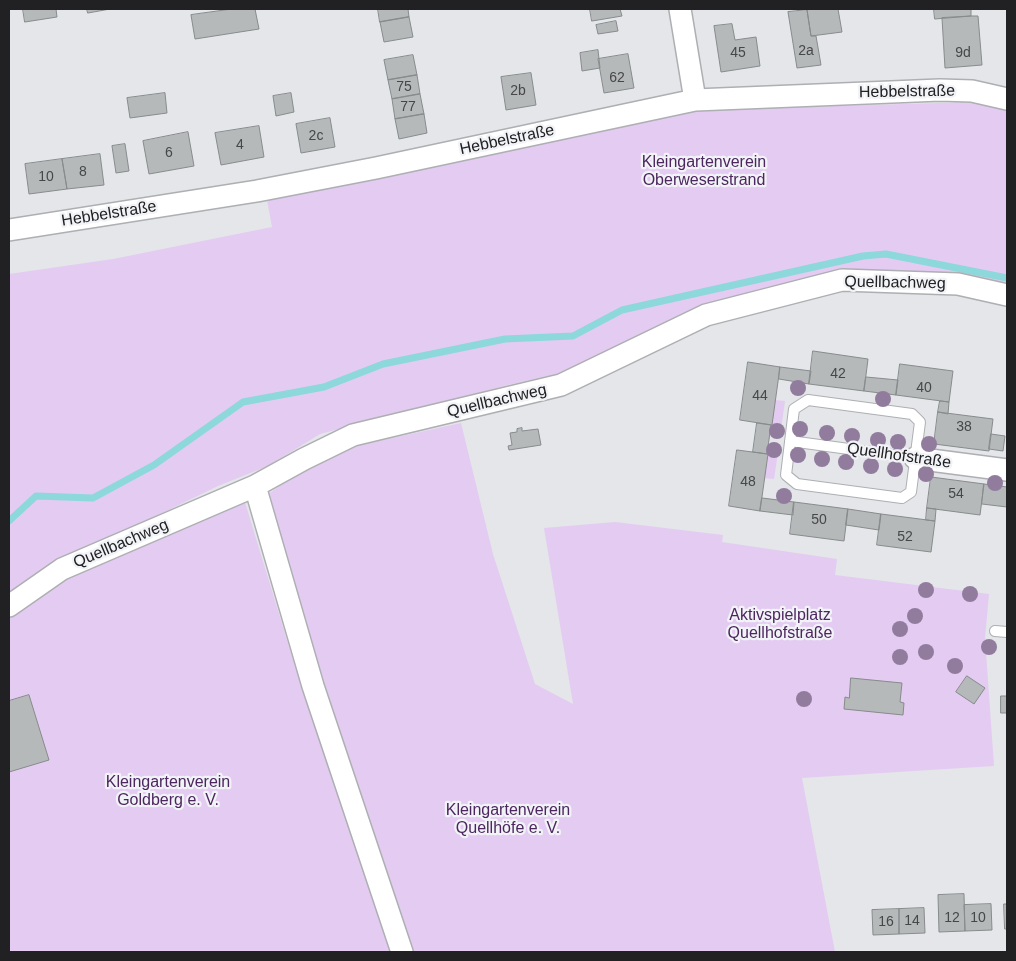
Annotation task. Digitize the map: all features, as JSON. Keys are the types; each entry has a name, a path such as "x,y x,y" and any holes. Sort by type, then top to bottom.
{"street":[{"path":"680,9 696,100"},
{"name":"Hebbelstraße","path":"9,230 266,190 696,100 940,90 972,91 1007,99"},
{"name":"Quellbachweg","path":"9,606 62,569 255,486 353,435 561,385 706,315 842,280 958,284 1007,295"},
{"name":"Quellhofstraße","path":"915,458 1007,470"},
{"path":"255,486 313,686 402,952"}],"lane":[{"path":"808,400 912,414 920,422 915,458 911,492 902,498 796,484 786,475 794,408 808,400"},
{"name":"Quellhofstraße","path":"790,441 915,458"},
{"path":"995,631 1007,632"}],"green space":[{"name":"Kleingartenverein Oberweserstrand","path":"972,102 1007,109 1007,287 837,272 564,372 320,434 268,466 218,486 59,563 9,597 9,274 113,259 272,227 267,200 379,179 698,110"},
{"path":"775,400 785,401 780,436 769,435"},
{"path":"461,423 493,554 535,684 573,704 544,528 615,522 723,535 722,542 837,559 835,575 989,594 985,638 994,766 802,778 835,952 412,952 302,615 268,494 308,466 342,449"},
{"path":"768,445 779,446 774,479 764,478"},
{"name":"Kleingartenverein Goldberg e. V.","path":"244,499 302,689 390,952 9,952 9,617 65,577"}],"building":[{"path":"23,9 56,9 57,17 25,22"},
{"path":"87,9 110,9 88,13"},
{"path":"232,9 255,9 259,29 195,39 191,15"},
{"path":"378,9 408,9 409,17 380,22"},
{"path":"590,9 620,9 622,16 592,21"},
{"path":"838,9 842,32 811,36 807,10"},
{"path":"934,9 971,9 971,16 935,19"},
{"path":"807,10 811,36 816,36 821,65 797,68 788,12"},
{"path":"978,16 982,65 945,68 942,18"},
{"path":"409,17 413,37 384,42 380,22"},
{"path":"616,21 618,31 598,34 596,25"},
{"path":"732,24 735,40 756,37 760,66 721,72 714,26"},
{"path":"598,50 600,68 582,71 580,53"},
{"path":"628,54 634,88 604,93 598,59"},
{"path":"413,55 417,75 388,80 384,60"},
{"path":"531,73 536,105 506,110 501,77"},
{"path":"417,75 420,94 392,99 388,80"},
{"path":"165,93 167,113 130,118 127,98"},
{"path":"291,93 294,112 276,116 273,96"},
{"path":"420,94 424,114 395,119 392,99"},
{"path":"424,114 427,133 399,139 395,119"},
{"path":"330,118 335,147 301,153 296,124"},
{"path":"259,126 264,157 221,165 215,133"},
{"path":"188,132 194,166 149,174 143,141"},
{"path":"125,144 129,171 116,173 112,146"},
{"path":"100,154 104,185 67,189 62,159"},
{"path":"62,159 67,189 29,194 25,164"},
{"path":"813,351 868,359 864,391 809,384"},
{"path":"748,362 780,367 772,425 740,420"},
{"path":"900,364 953,371 949,402 896,395"},
{"path":"780,367 811,371 809,384 779,379"},
{"path":"866,377 898,380 896,395 864,391"},
{"path":"940,401 949,402 948,414 938,412"},
{"path":"938,412 993,419 989,451 934,444"},
{"path":"757,423 771,425 767,454 753,452"},
{"path":"522,428 522,431 538,429 541,445 509,450 508,446 512,445 510,433 517,432 517,429"},
{"path":"991,434 1005,436 1003,451 989,449"},
{"path":"737,450 768,454 760,511 729,506"},
{"path":"931,477 984,484 980,515 927,508"},
{"path":"984,484 1007,487 1007,507 982,504"},
{"path":"762,498 794,502 793,515 760,511"},
{"path":"794,502 848,509 844,541 790,534"},
{"path":"927,508 936,509 935,521 926,520"},
{"path":"848,509 881,514 879,530 846,525"},
{"path":"881,514 935,521 931,552 877,545"},
{"path":"967,676 985,688 974,704 956,692"},
{"path":"851,678 902,683 900,702 904,703 903,715 844,709 845,697 849,698"},
{"path":"29,695 49,760 9,772 9,701"},
{"path":"1001,696 1007,696 1007,713 1001,713"},
{"path":"964,894 965,931 939,932 938,895"},
{"path":"991,904 992,930 965,931 964,905"},
{"path":"1004,904 1007,904 1007,929 1005,929"},
{"path":"924,908 925,933 899,934 899,909"},
{"path":"899,909 899,934 873,935 872,910"}],"waterway":[{"path":"9,521 36,496 93,498 154,465 243,402 324,387 383,364 505,339 573,336 622,310 863,256 886,254 1007,278"}],"park label":[{"name":"Aktivspielplatz Quellhofstraße","path":"780,625"},
{"name":"Kleingartenverein Quellhöfe e. V.","path":"508,820"}]}
